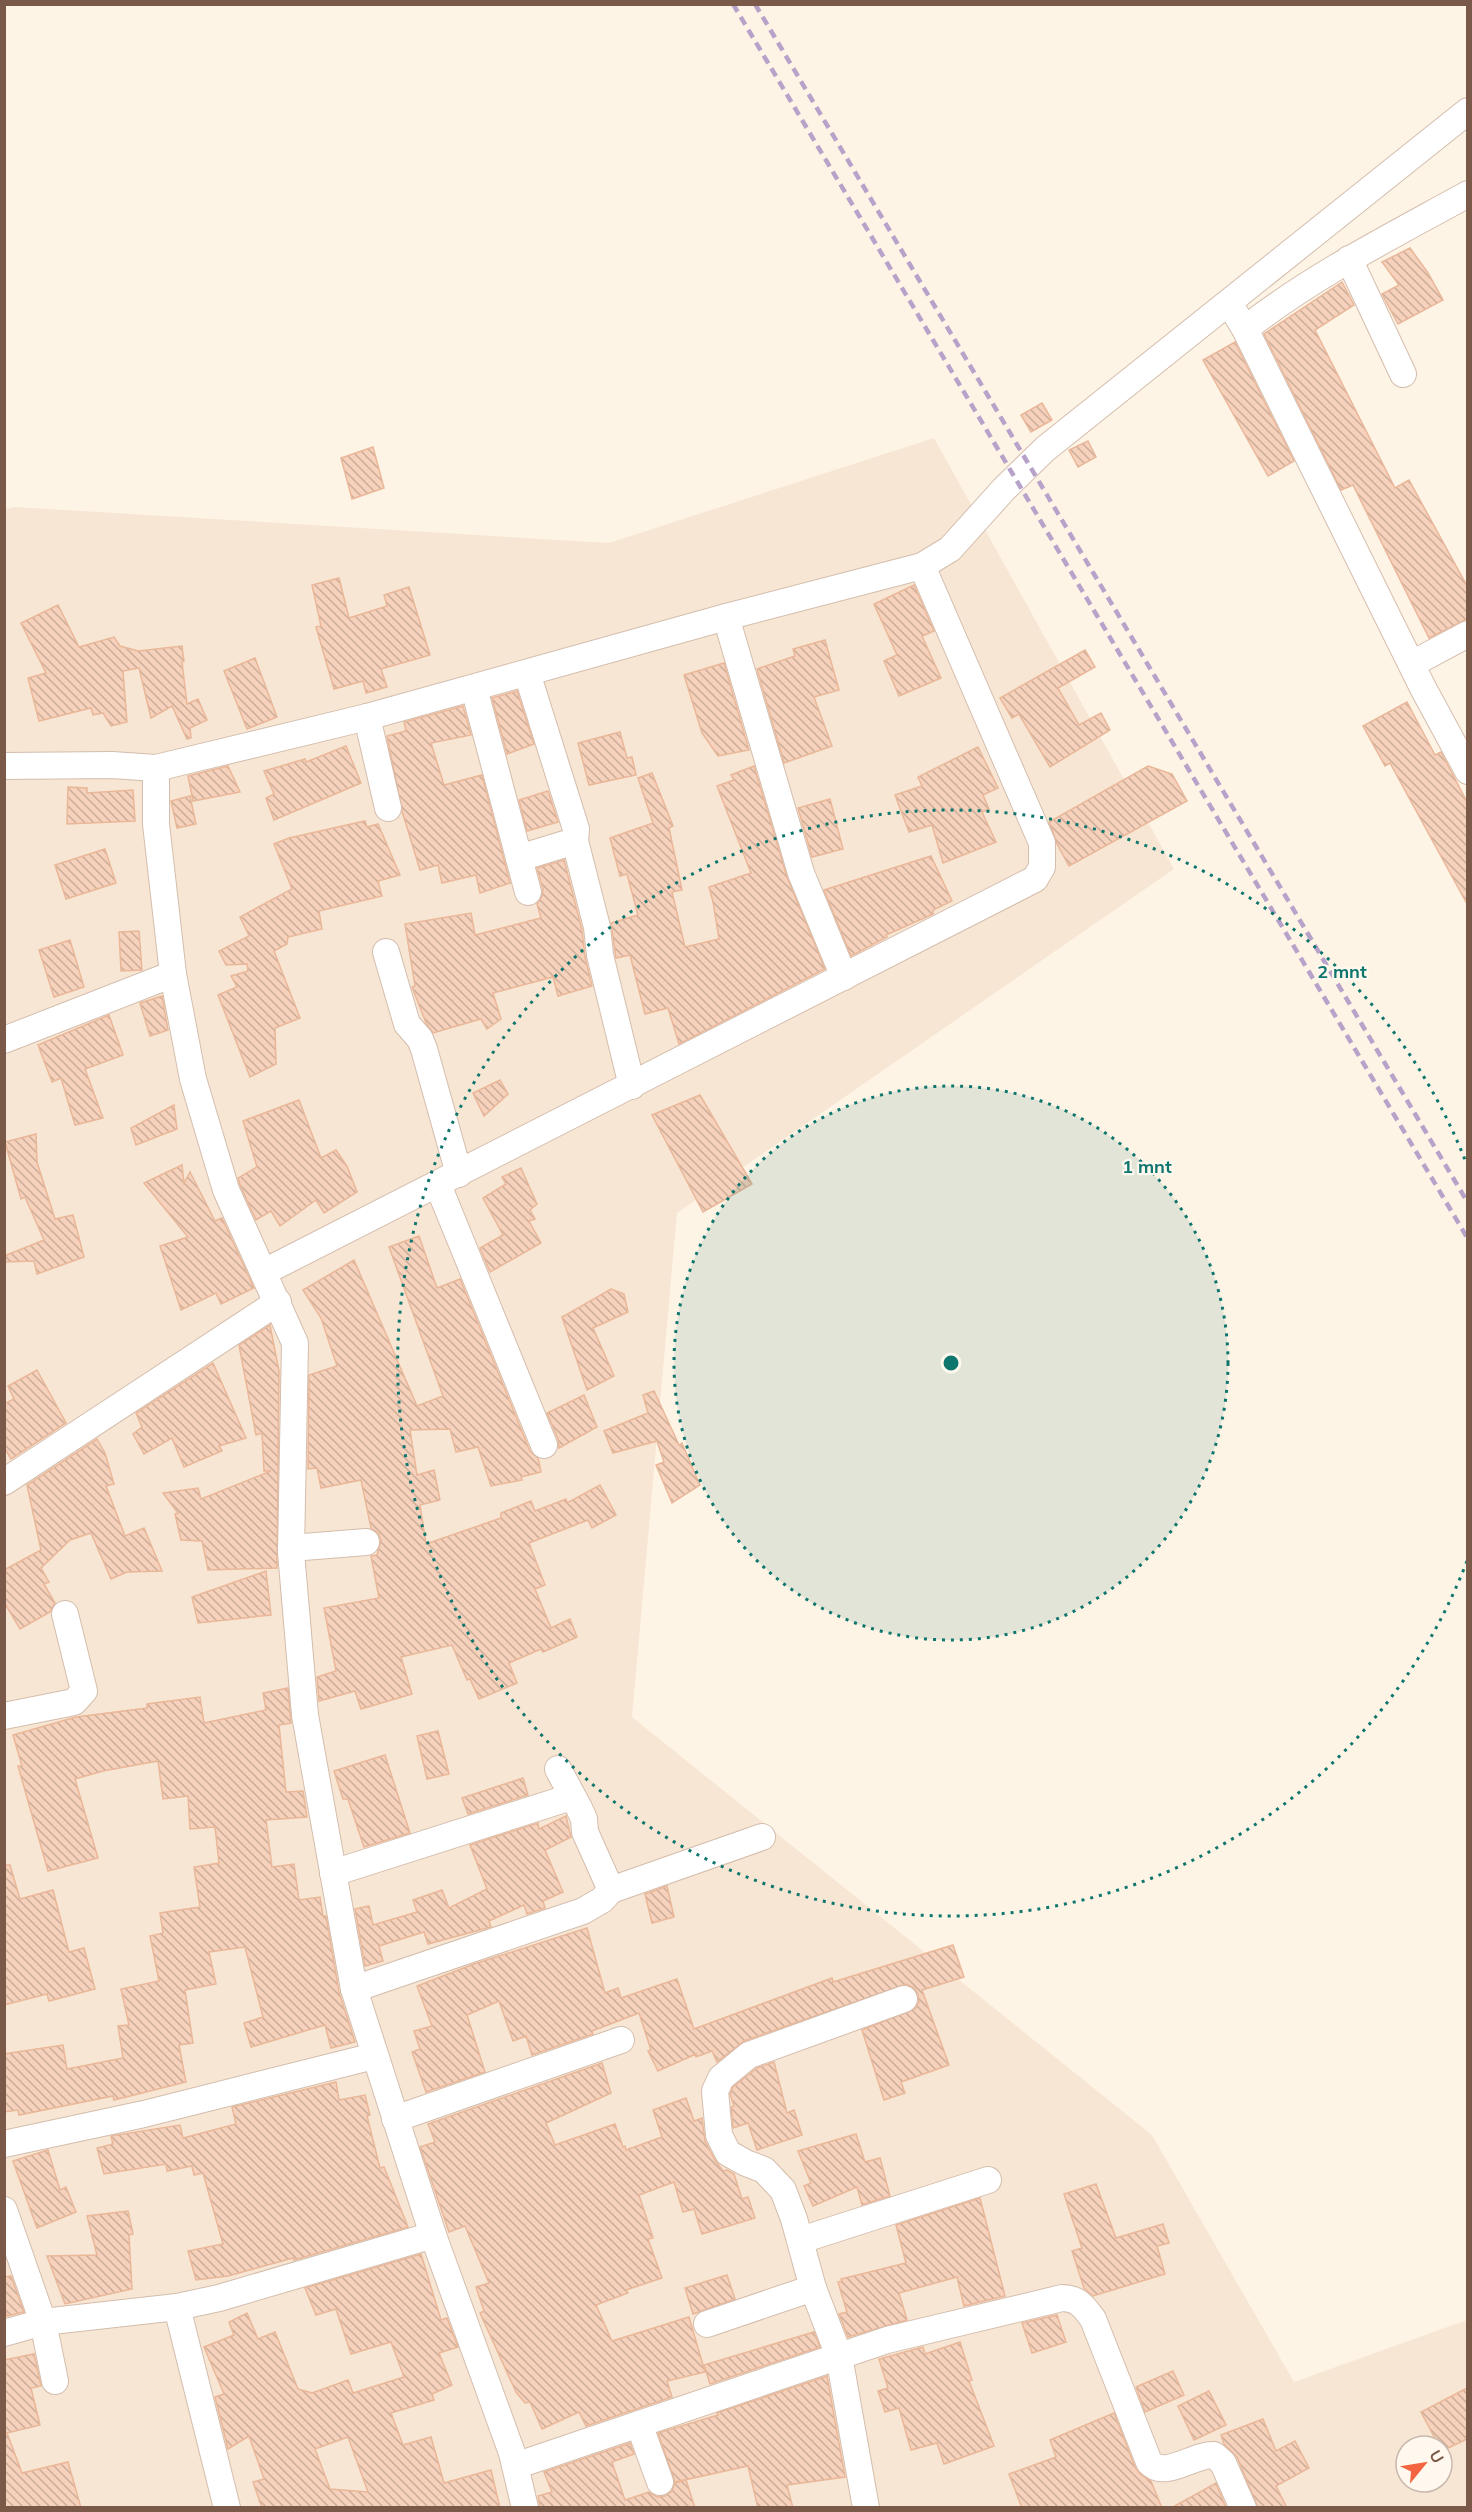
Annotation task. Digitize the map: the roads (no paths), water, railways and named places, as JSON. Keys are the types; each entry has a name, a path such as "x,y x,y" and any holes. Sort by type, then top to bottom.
{"street":[{"path":"4,766 112,765 156,768 367,717 726,617 922,566 950,549 1004,489 1045,449 1467,111"},
{"path":"1245,328 1282,301 1349,259 1467,194"},
{"path":"1349,259 1403,374"},
{"path":"1229,303 1245,328 1417,674 1464,758"},
{"path":"264,1272 449,1180 1035,879 1042,867 1042,843 922,566"},
{"path":"726,617 804,881 844,977"},
{"path":"1417,674 1467,634"},
{"path":"527,673 576,829 575,841 597,927 600,955 632,1086"},
{"path":"474,688 528,892"},
{"path":"367,717 388,808"},
{"path":"156,768 156,824 173,974 193,1079 216,1163 226,1190 295,1343 291,1548 305,1715 354,1989 433,2235 515,2466 525,2508"},
{"path":"519,858 575,841"},
{"path":"386,952 407,1024 420,1039 424,1049 449,1180 544,1445"},
{"path":"4,1040 173,974"},
{"path":"4,1482 278,1302"},
{"path":"291,1548 366,1542"},
{"path":"4,1716 74,1701 82,1695 84,1691 65,1614"},
{"path":"558,1769 579,1808 585,1832 611,1890"},
{"path":"333,1873 572,1797"},
{"path":"354,1989 583,1911 602,1900 611,1890 762,1837"},
{"path":"866,2508 839,2356 813,2288 801,2240 783,2190 764,2170 728,2153 719,2135 715,2091 721,2078 749,2055 904,1999"},
{"path":"395,2119 621,2040"},
{"path":"4,2144 144,2114 374,2056"},
{"path":"801,2240 988,2180"},
{"path":"4,2210 43,2322 55,2380"},
{"path":"4,2333 43,2322 177,2307 219,2298 433,2235"},
{"path":"708,2324 813,2288"},
{"path":"515,2466 887,2340 1062,2298 1072,2298 1081,2303 1093,2319 1149,2462 1162,2470 1194,2458 1214,2455 1223,2463 1243,2508"},
{"path":"177,2307 226,2508"},
{"path":"639,2424 660,2482"}],"railway":[{"path":"733,4 1468,1239"},
{"path":"755,4 1468,1203"}]}
